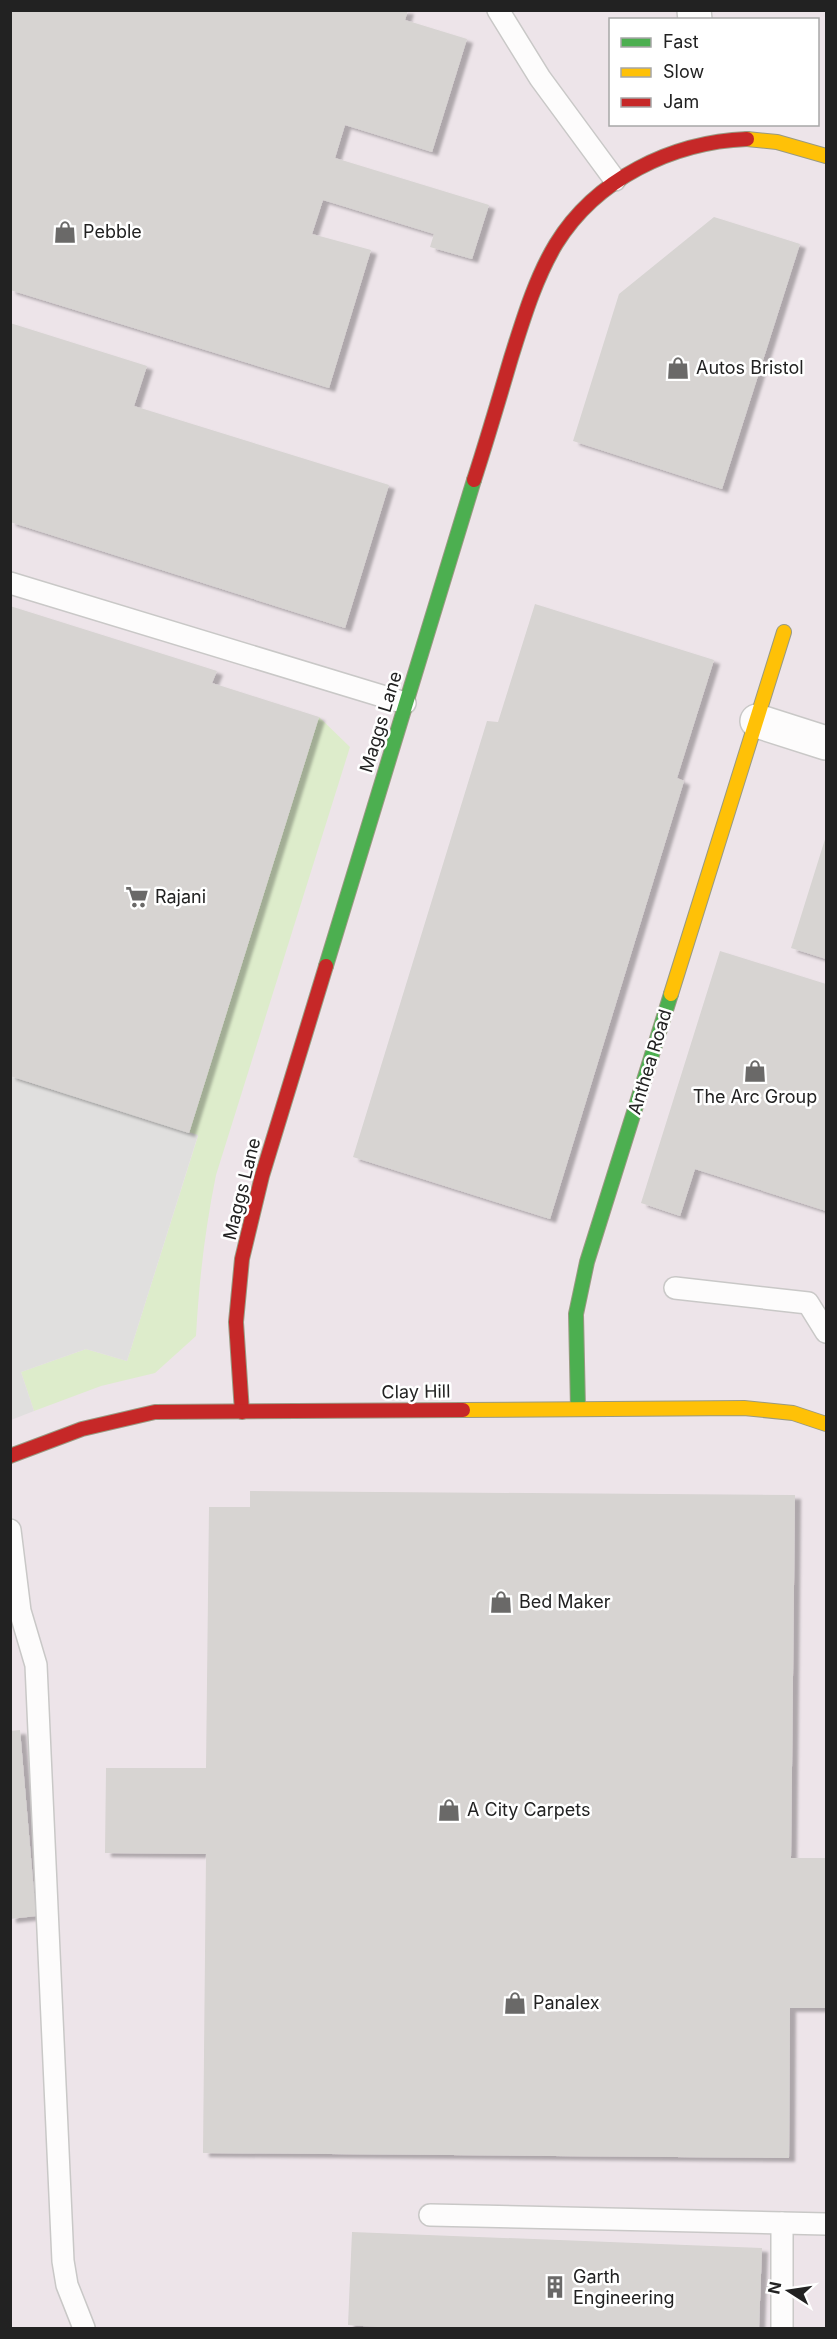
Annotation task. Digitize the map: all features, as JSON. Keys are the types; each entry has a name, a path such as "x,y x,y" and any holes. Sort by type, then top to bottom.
{"street":[{"name":"Maggs Lane","path":"242,1412 237,1364 236,1308 252,1216 405,703 537,283 563,234 615,180 717,133 772,141 826,156"},
{"name":"Anthea Road","path":"578,1409 576,1314 587,1262 784,632"},
{"path":"757,721 826,743"},
{"name":"Clay Hill","path":"10,1456 41,1442 124,1418 155,1412 744,1408 824,1418"}],"lane":[{"path":"498,10 540,78 615,180"},
{"path":"10,583 405,703"},
{"path":"675,1288 808,1303 826,1332"},
{"path":"10,1530 20,1611 36,1665 63,2261 67,2285 84,2328"},
{"path":"430,2215 826,2224"},
{"path":"782,2223 782,2328"}],"shaded area":[{"path":"11,11 826,11 826,2328 11,2328"},
{"path":"10,1076 198,1135 127,1361 86,1349 21,1372 34,1411 11,1420"}],"green space":[{"path":"319,717 350,747 216,1175 203,1255 196,1336 155,1373 101,1386 34,1411 21,1372 86,1349 127,1361 198,1136 189,1133"}],"building":[{"path":"10,10 408,10 405,20 467,39 432,152 345,125 335,158 489,205 472,259 430,247 434,234 323,200 312,234 371,250 329,388 10,290"},
{"name":"Autos Bristol","path":"714,217 800,244 722,489 573,441 619,294"},
{"path":"10,323 147,366 134,406 389,485 345,628 10,522"},
{"path":"535,604 714,660 677,778 684,781 550,1219 353,1157 487,721 498,722"},
{"name":"Rajani","path":"10,606 217,671 212,683 319,717 189,1133 10,1076"},
{"path":"826,836 826,959 791,948"},
{"name":"The Arc Group","path":"720,951 826,984 826,1211 695,1169 680,1216 641,1203"},
{"path":"250,1491 795,1495 791,1858 826,1858 826,2008 790,2008 789,2158 203,2153 206,1854 105,1853 106,1768 206,1768 209,1507 250,1507"},
{"path":"20,1730 36,1916 10,1919 10,1731"},
{"name":"Garth Engineering","path":"352,2232 762,2248 759,2328 392,2328 348,2325"}],"traffic: fast":[{"path":"326,966 474,480"},
{"path":"578,1409 576,1314 587,1262 671,994"}],"traffic: slow":[{"path":"747,139 777,142 826,156"},
{"path":"671,994 784,632"},
{"path":"463,1410 744,1408 793,1413 826,1424"}],"traffic: jam":[{"path":"474,480 530,300 556,244 573,221 614,183 638,168 664,156 691,148 747,139"},
{"path":"242,1412 236,1322 242,1259 262,1176 326,966"},
{"path":"10,1456 82,1429 155,1412 463,1410"}],"place":[{"name":"Pebble","path":"65,232"},
{"name":"Autos Bristol","path":"678,368"},
{"name":"Rajani","path":"137,897"},
{"name":"The Arc Group","path":"755,1071"},
{"name":"Bed Maker","path":"501,1602"},
{"name":"A City Carpets","path":"449,1810"},
{"name":"Panalex","path":"515,2003"},
{"name":"Garth Engineering","path":"555,2287"}]}
